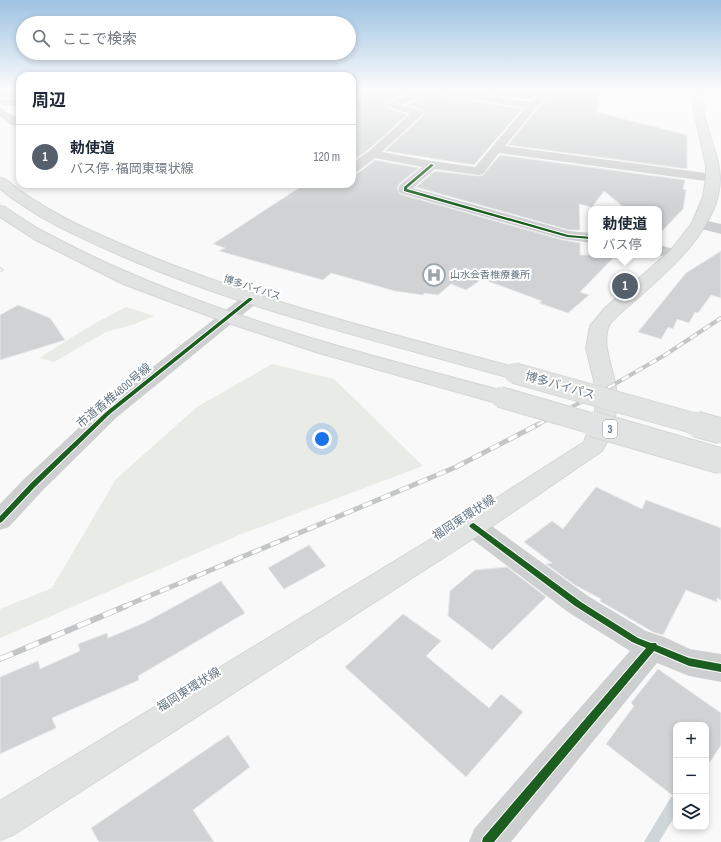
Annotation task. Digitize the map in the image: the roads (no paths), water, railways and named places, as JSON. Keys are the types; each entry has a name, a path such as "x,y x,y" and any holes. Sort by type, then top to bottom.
{"main road":[{"name":"福岡東環状線","path":"667,252 710,226 710,197 713,178 711,160 704,129"},
{"name":"博多バイパス","path":"0,182 10,191 67,225 156,266 251,299 721,431"},
{"name":"3","path":"0,210 39,236 129,280 228,317 326,349 500,397 721,461"},
{"name":"福岡東環状線","path":"0,822 473,526 594,446 606,411 606,389 596,348 599,326 661,258"}],"street":[{"path":"356,166 373,154 400,129"},
{"path":"373,154 432,165 478,171 513,129"},
{"path":"497,149 713,178"},
{"path":"432,165 405,188 405,190 568,236 588,238"},
{"name":"市道香椎4800号線","path":"0,520 33,485 108,413 251,299"},
{"path":"473,526 578,604 635,640 689,662 721,668"},
{"path":"487,842 652,646"}],"waterway":[{"path":"651,842 673,807"}],"railway":[{"path":"537,425 606,389 665,355 721,318"},
{"path":"123,607 456,467 539,424"},
{"path":"0,659 126,606"}],"place":[{"name":"山水会香椎療養所","path":"434,275"},
{"name":"勅使道","path":"625,286"}]}
